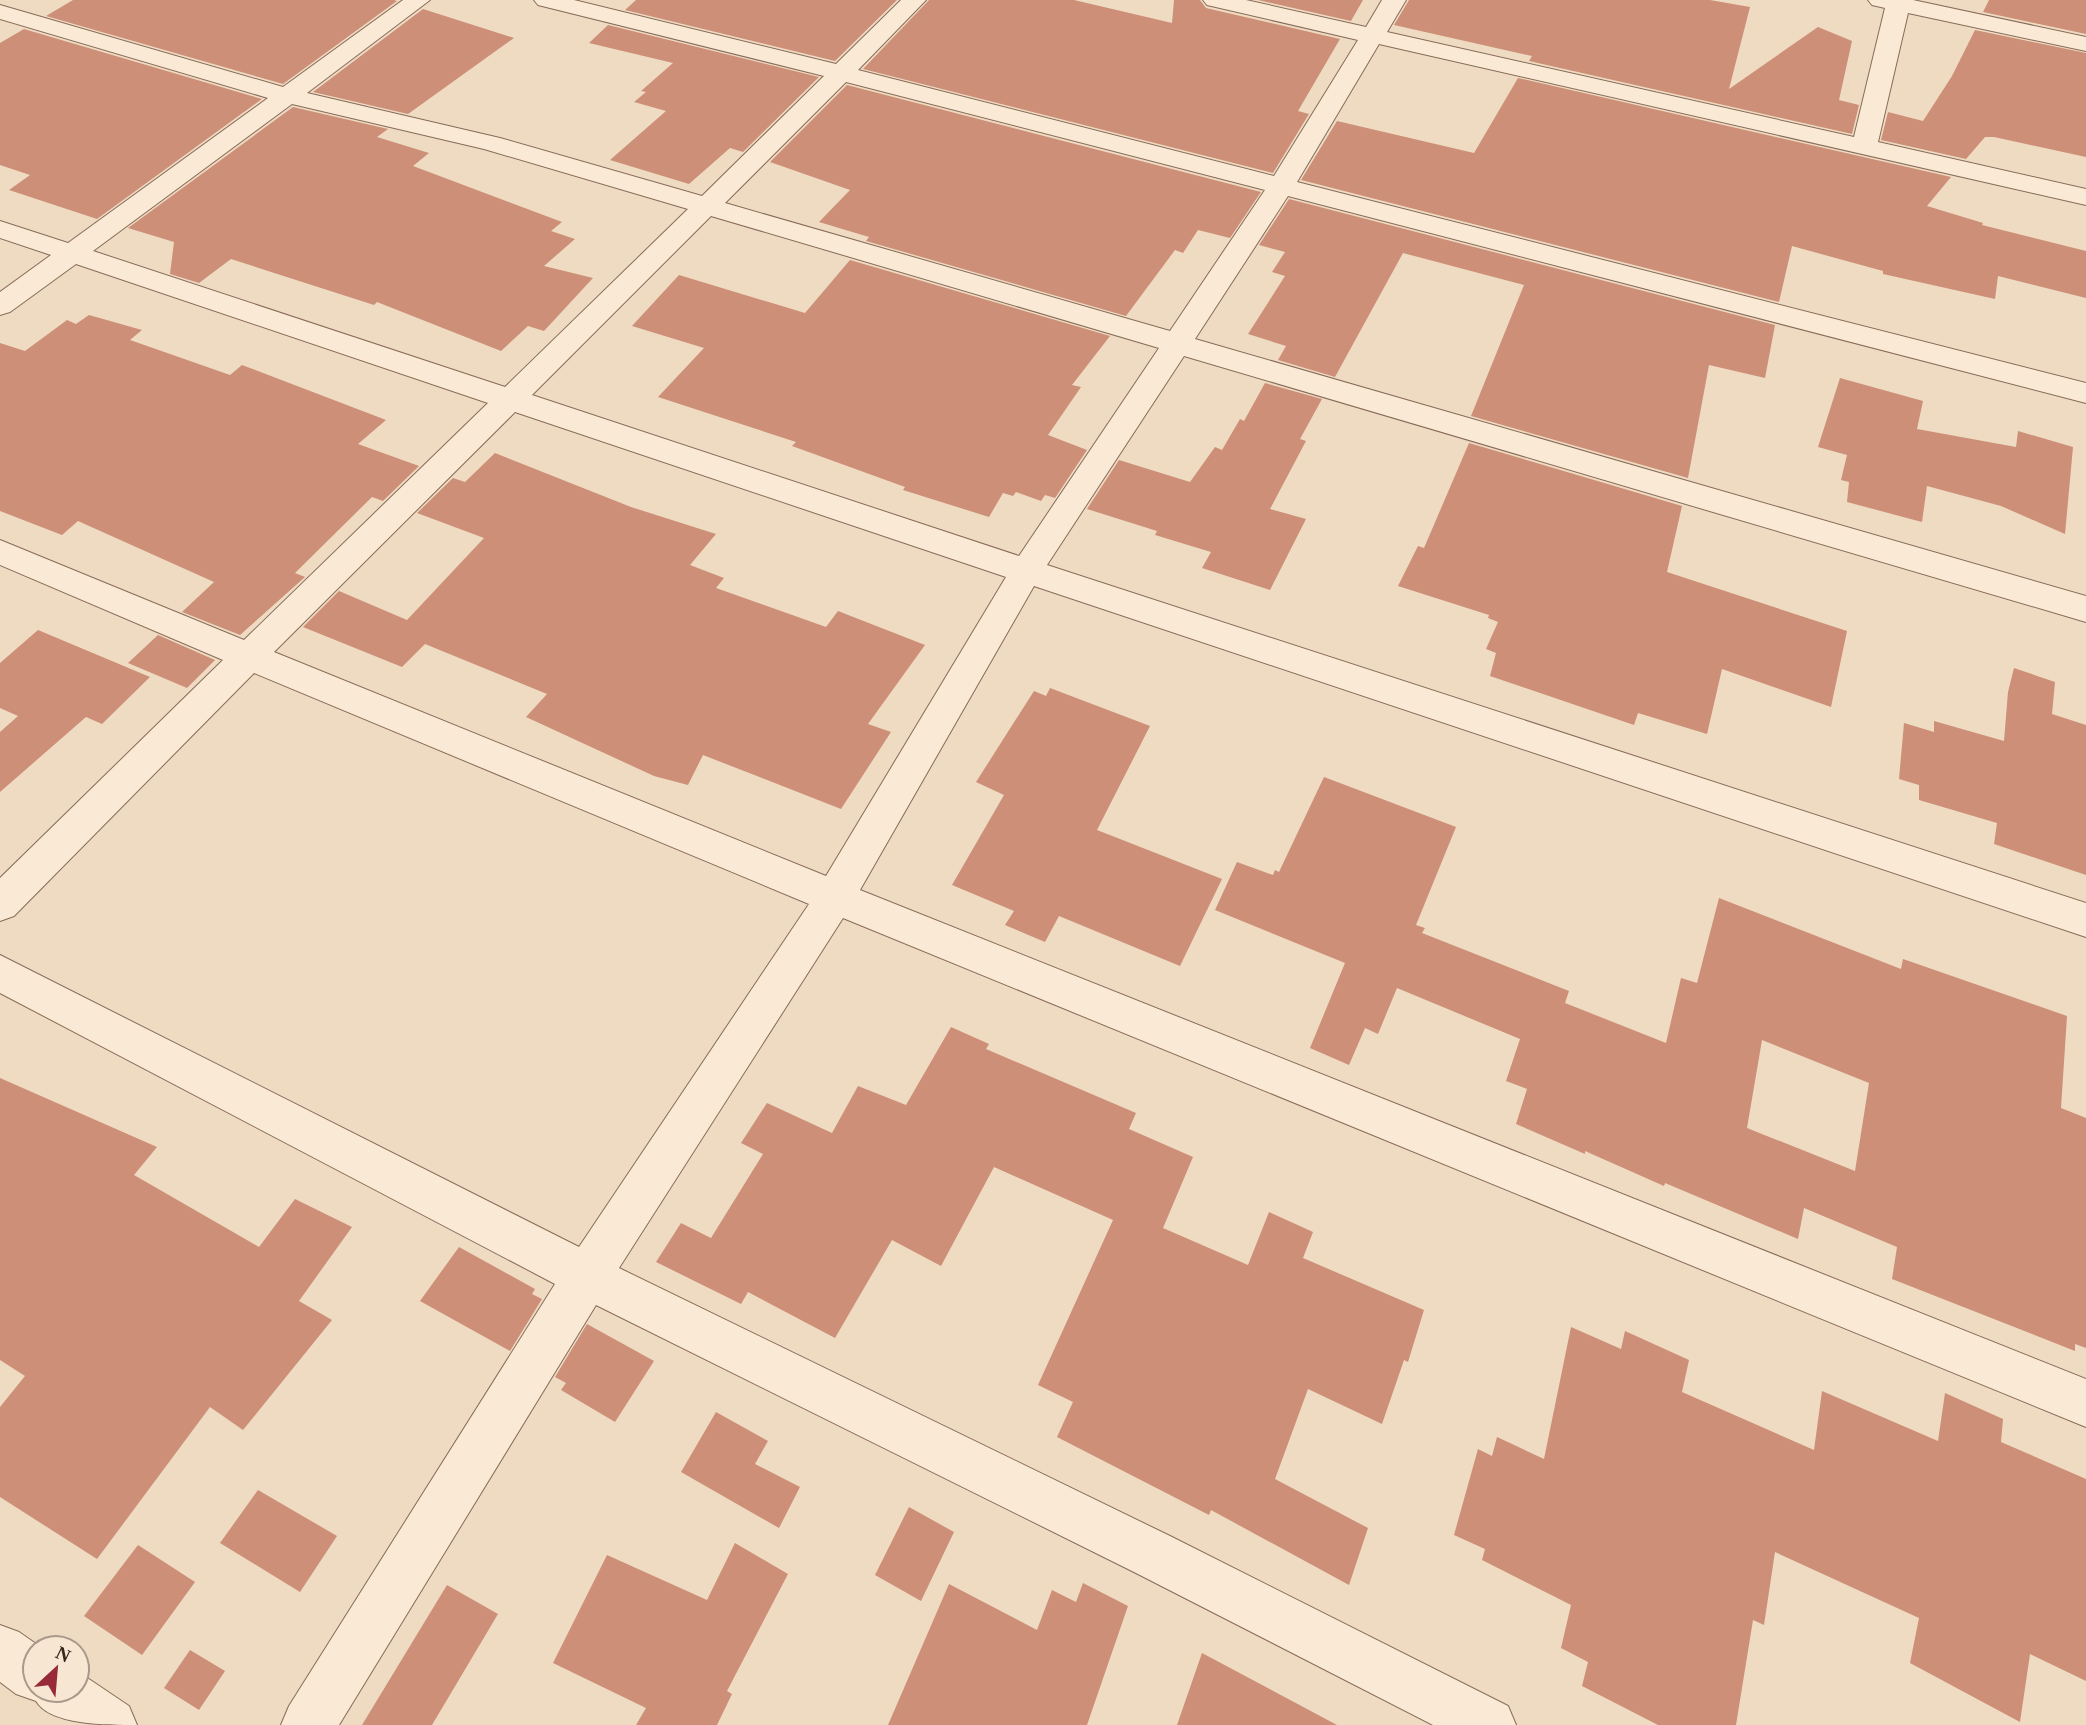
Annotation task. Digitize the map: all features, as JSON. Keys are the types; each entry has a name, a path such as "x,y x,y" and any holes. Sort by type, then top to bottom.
{"street":[{"path":"0,306 418,0"},
{"path":"546,0 841,73 2086,393"},
{"path":"0,904 246,656 512,398 914,0"},
{"path":"1215,0 2086,197"},
{"path":"308,1725 587,1276 835,897 1026,571 1281,187 1394,0"},
{"path":"1864,147 1892,1 2086,44"},
{"path":"0,12 288,96 491,143 2086,609"},
{"path":"0,229 2086,920"},
{"path":"0,552 246,656 835,897 2086,1403"},
{"path":"0,973 587,1276 1152,1553 1489,1725"},
{"path":"0,1651 21,1665"},
{"path":"79,1704 110,1725"}],"building":[{"path":"73,0 397,1 283,84 46,16"},
{"path":"636,0 897,0 835,61 625,10"},
{"path":"929,0 1074,0 1172,23 1174,0 1200,0 1206,8 1340,39 1298,111 1309,114 1273,173 863,69"},
{"path":"1258,0 1363,0 1351,21"},
{"path":"1409,0 1710,0 1750,7 1729,89 1818,27 1852,41 1839,100 1859,105 1852,134 1529,61 1532,56 1394,25"},
{"path":"1989,0 2086,0 2086,34 1983,12"},
{"path":"423,9 514,38 408,114 313,92"},
{"path":"608,25 819,77 743,152 730,148 689,184 610,160 666,111 634,102 646,92 641,91 673,63 589,43"},
{"path":"24,29 262,99 97,219 9,190 30,175 0,165 0,43"},
{"path":"1975,30 2086,53 2086,157 1994,137 1985,137 1966,159 1881,140 1888,112 1923,121 1952,76"},
{"path":"1518,78 1951,177 1927,206 1983,223 1982,225 2086,251 2086,298 1998,276 1995,299 1883,274 1883,271 1792,246 1779,302 1301,180 1337,121 1474,153"},
{"path":"847,85 1261,192 1230,238 1198,230 1183,253 1175,250 1126,316 866,241 869,237 819,222 850,190 770,162"},
{"path":"293,107 388,129 377,137 429,153 413,166 562,222 551,231 575,239 544,266 593,278 544,331 528,326 501,351 377,302 374,305 231,259 199,283 170,274 174,242 128,228"},
{"path":"1289,199 1775,325 1765,378 1709,365 1688,478 1471,416 1524,285 1403,253 1335,377 1278,360 1286,346 1248,334 1285,276 1272,272 1285,252 1259,245"},
{"path":"850,260 1110,336 1072,385 1081,387 1048,435 1087,450 1055,498 1045,495 1041,501 1016,492 1013,496 1003,493 989,517 903,490 905,487 792,446 796,442 658,397 704,348 632,326 679,275 805,313"},
{"path":"89,315 142,330 130,340 230,375 242,365 386,420 358,444 419,466 383,501 372,497 295,573 305,577 240,635 182,612 214,582 78,521 62,535 0,511 0,343 25,351 67,320 76,324"},
{"path":"1840,378 1923,401 1917,429 2016,447 2018,431 2073,447 2065,534 2001,506 1927,486 1922,522 1847,502 1849,482 1841,480 1847,455 1818,447"},
{"path":"1265,383 1322,399 1300,439 1306,441 1270,509 1306,519 1270,590 1202,568 1211,552 1155,535 1157,531 1087,509 1119,460 1190,482 1215,447 1222,450 1240,419 1244,421"},
{"path":"1469,443 1682,506 1667,572 1847,631 1831,707 1722,669 1707,734 1638,713 1634,725 1490,676 1496,653 1486,649 1498,622 1488,618 1489,615 1398,586 1418,546 1424,548"},
{"path":"495,453 631,507 716,534 690,565 724,578 716,588 826,627 838,611 925,645 868,724 891,732 841,809 703,755 688,785 654,776 526,717 547,694 425,644 402,667 303,627 339,591 407,620 484,538 417,513 453,478 465,482"},
{"path":"38,630 150,677 102,724 86,717 0,792 0,732 18,716 0,708 0,663"},
{"path":"158,635 215,660 187,688 128,663"},
{"path":"2014,668 2055,682 2052,714 2086,725 2086,875 1994,844 1997,823 1919,800 1919,785 1899,779 1904,723 1934,732 1934,721 2004,741 2008,692"},
{"path":"1050,688 1150,726 1097,830 1222,879 1180,966 1059,916 1045,942 1005,925 1014,911 952,885 1004,795 976,782 1034,691 1046,696"},
{"path":"1324,777 1456,827 1416,925 1425,928 1422,933 1569,991 1565,1003 1666,1043 1681,978 1697,983 1719,898 1901,969 1903,959 2067,1016 2061,1108 2086,1118 2086,1348 2075,1344 2075,1351 1892,1279 1897,1247 1804,1208 1798,1239 1516,1124 1527,1089 1506,1081 1520,1039 1397,988 1378,1034 1365,1028 1349,1065 1310,1048 1345,963 1215,910 1237,862 1273,875 1275,870 1279,872","holes":["1762,1040 1869,1083 1855,1171 1747,1128"]},
{"path":"951,1027 989,1044 986,1049 1136,1113 1129,1129 1193,1157 1163,1228 1248,1265 1269,1212 1313,1232 1303,1258 1424,1310 1408,1362 1404,1360 1382,1424 1308,1389 1275,1479 1368,1528 1349,1585 1211,1510 1209,1515 1057,1437 1073,1402 1038,1385 1113,1220 994,1167 941,1266 892,1240 835,1338 748,1292 741,1304 656,1262 681,1223 711,1238 763,1154 741,1143 767,1103 832,1133 858,1086 906,1105"},
{"path":"0,1078 157,1147 134,1175 259,1247 295,1199 352,1227 299,1301 332,1320 243,1430 210,1407 97,1559 0,1497 0,1407 25,1376 0,1360"},
{"path":"459,1247 535,1289 532,1294 542,1299 510,1351 420,1301"},
{"path":"587,1324 654,1361 615,1422 561,1390 566,1383 555,1377"},
{"path":"1571,1327 1621,1349 1625,1331 1689,1360 1682,1392 1814,1450 1822,1391 1938,1441 1945,1393 2003,1419 2001,1442 2086,1479 2086,1681 2030,1654 2020,1722 1910,1663 1919,1618 1775,1552 1764,1625 1753,1620 1736,1725 1658,1725 1582,1686 1588,1662 1561,1648 1571,1605 1482,1560 1485,1549 1454,1535 1478,1449 1492,1456 1497,1437 1544,1459"},
{"path":"716,1412 768,1441 755,1464 800,1487 779,1528 681,1472"},
{"path":"258,1490 337,1536 300,1592 220,1543"},
{"path":"909,1507 954,1532 921,1601 875,1575"},
{"path":"735,1543 788,1574 727,1691 732,1694 717,1725 636,1725 646,1708 553,1663 607,1555 707,1600"},
{"path":"138,1545 195,1582 142,1655 84,1616"},
{"path":"1083,1583 1128,1606 1087,1725 888,1725 949,1584 1037,1630 1052,1590 1076,1602"},
{"path":"447,1585 498,1614 432,1725 362,1725"},
{"path":"190,1650 225,1671 199,1710 164,1688"},
{"path":"1202,1653 1337,1725 1177,1725"}]}
